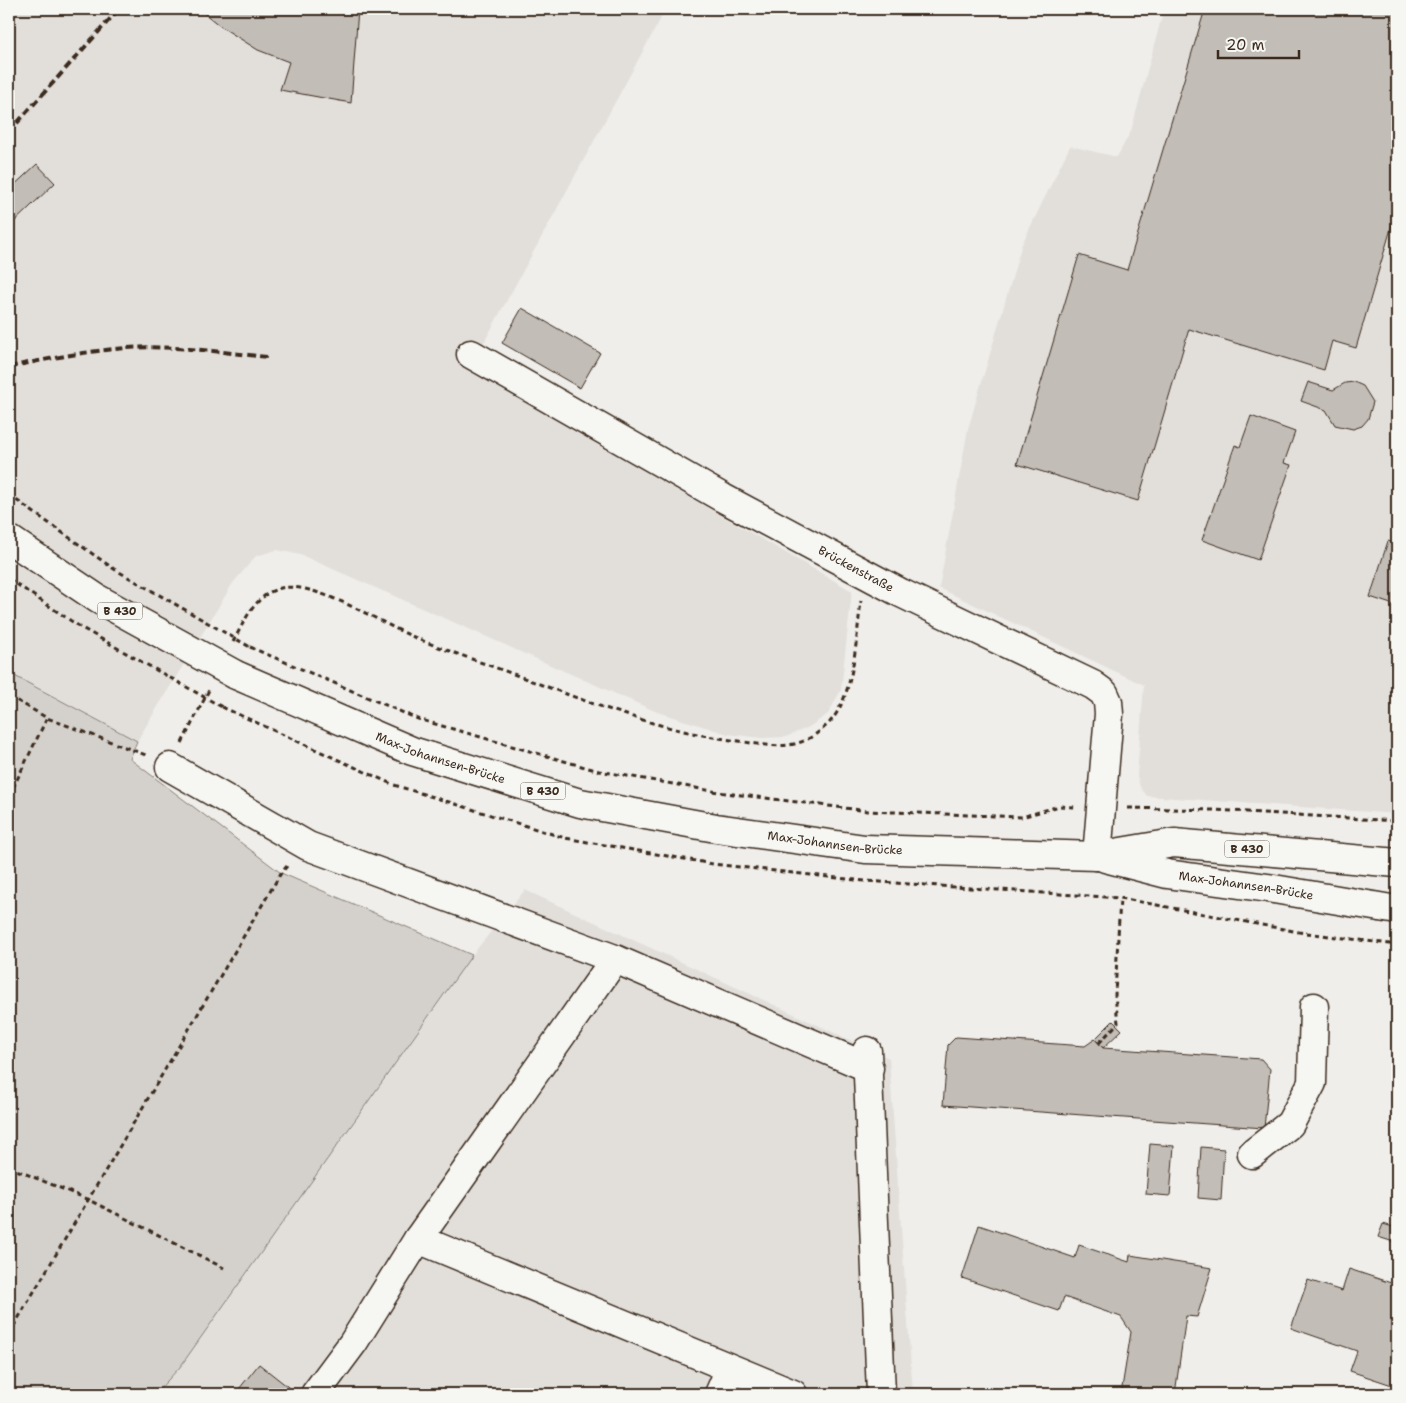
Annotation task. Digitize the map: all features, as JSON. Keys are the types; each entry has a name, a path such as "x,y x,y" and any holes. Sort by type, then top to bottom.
{"main road":[{"name":"Brückenstraße","path":"471,354 723,498 901,593 1061,669 1104,693 1108,702 1109,714 1097,856"},
{"name":"Max-Johannsen-Brücke","path":"9,539 98,599 236,675 412,752 580,803 716,828 866,849 1097,856 1174,843 1397,863"},
{"path":"170,767 308,846 615,959 868,1057 881,1394"},
{"name":"Max-Johannsen-Brücke","path":"1097,856 1167,874 1268,888 1397,910"},
{"path":"315,1394 353,1343 418,1239 615,959"},
{"path":"1252,1154 1290,1124 1312,1083 1314,1007"},
{"path":"418,1239 793,1394"},
{"path":"718,1394 730,1369"}],"path":[{"path":"9,495 114,568 250,647 418,720 599,771 718,792 868,811 1022,817 1059,806 1214,810 1397,821"},
{"path":"232,644 250,609 266,595 280,588 296,587 327,596 410,635 631,718 704,737 767,745 793,744 812,738 830,721 841,706 849,684 865,573"},
{"path":"9,580 80,627 222,708"},
{"path":"9,696 47,718 135,750 170,767 210,688"},
{"path":"9,796 47,718"},
{"path":"9,1334 281,873 308,846"},
{"path":"1099,1043 1118,1023 1115,996 1120,898"},
{"path":"9,1167 87,1199 224,1268"}],"shaded area":[{"path":"9,9 666,9 469,370 852,591 841,690 828,714 809,727 786,737 762,738 728,734 657,712 301,555 277,550 256,556 233,583 137,741 9,673"},
{"path":"1164,9 1397,9 1397,814 1147,796 1140,787 1137,776 1144,685 939,588 968,429 1022,244 1070,146 1117,157 1131,131"},
{"path":"9,673 137,741 130,759 281,873 472,955 180,1367 155,1394 9,1394"},
{"path":"525,890 889,1058 913,1394 155,1394 180,1367 472,955"}],"building":[{"path":"199,9 358,9 351,103 280,90 289,62 258,50 220,26"},
{"path":"1205,9 1397,9 1397,227 1392,225 1356,348 1332,341 1324,370 1189,329 1138,501 1017,464 1079,255 1127,270"},
{"path":"37,164 55,183 9,227 9,190"},
{"path":"522,308 600,353 580,388 502,343"},
{"path":"1308,382 1333,390 1345,383 1354,382 1363,386 1373,402 1368,419 1362,426 1353,429 1335,425 1326,410 1301,401"},
{"path":"1251,416 1295,432 1284,463 1291,465 1258,560 1202,540 1235,445 1240,447"},
{"path":"1388,541 1397,544 1397,606 1370,597"},
{"path":"1113,1021 1122,1030 1103,1048 1095,1039"},
{"path":"956,1037 1085,1046 1095,1039 1103,1048 1261,1059 1270,1069 1264,1128 943,1105 948,1045"},
{"path":"1150,1144 1174,1146 1170,1196 1146,1194"},
{"path":"1201,1147 1224,1149 1221,1200 1198,1198"},
{"path":"1383,1224 1397,1228 1397,1243 1378,1237"},
{"path":"979,1225 1075,1258 1079,1245 1129,1262 1130,1255 1212,1268 1197,1317 1186,1316 1175,1394 1121,1394 1131,1332 1121,1317 1064,1297 1059,1311 962,1278"},
{"path":"1349,1269 1397,1285 1397,1378 1395,1386 1350,1371 1357,1351 1291,1328 1308,1280 1342,1291"},
{"path":"259,1364 297,1394 235,1394"}],"railway":[{"path":"9,132 119,9"},
{"path":"9,367 82,353 144,347 179,348 267,357"}]}
